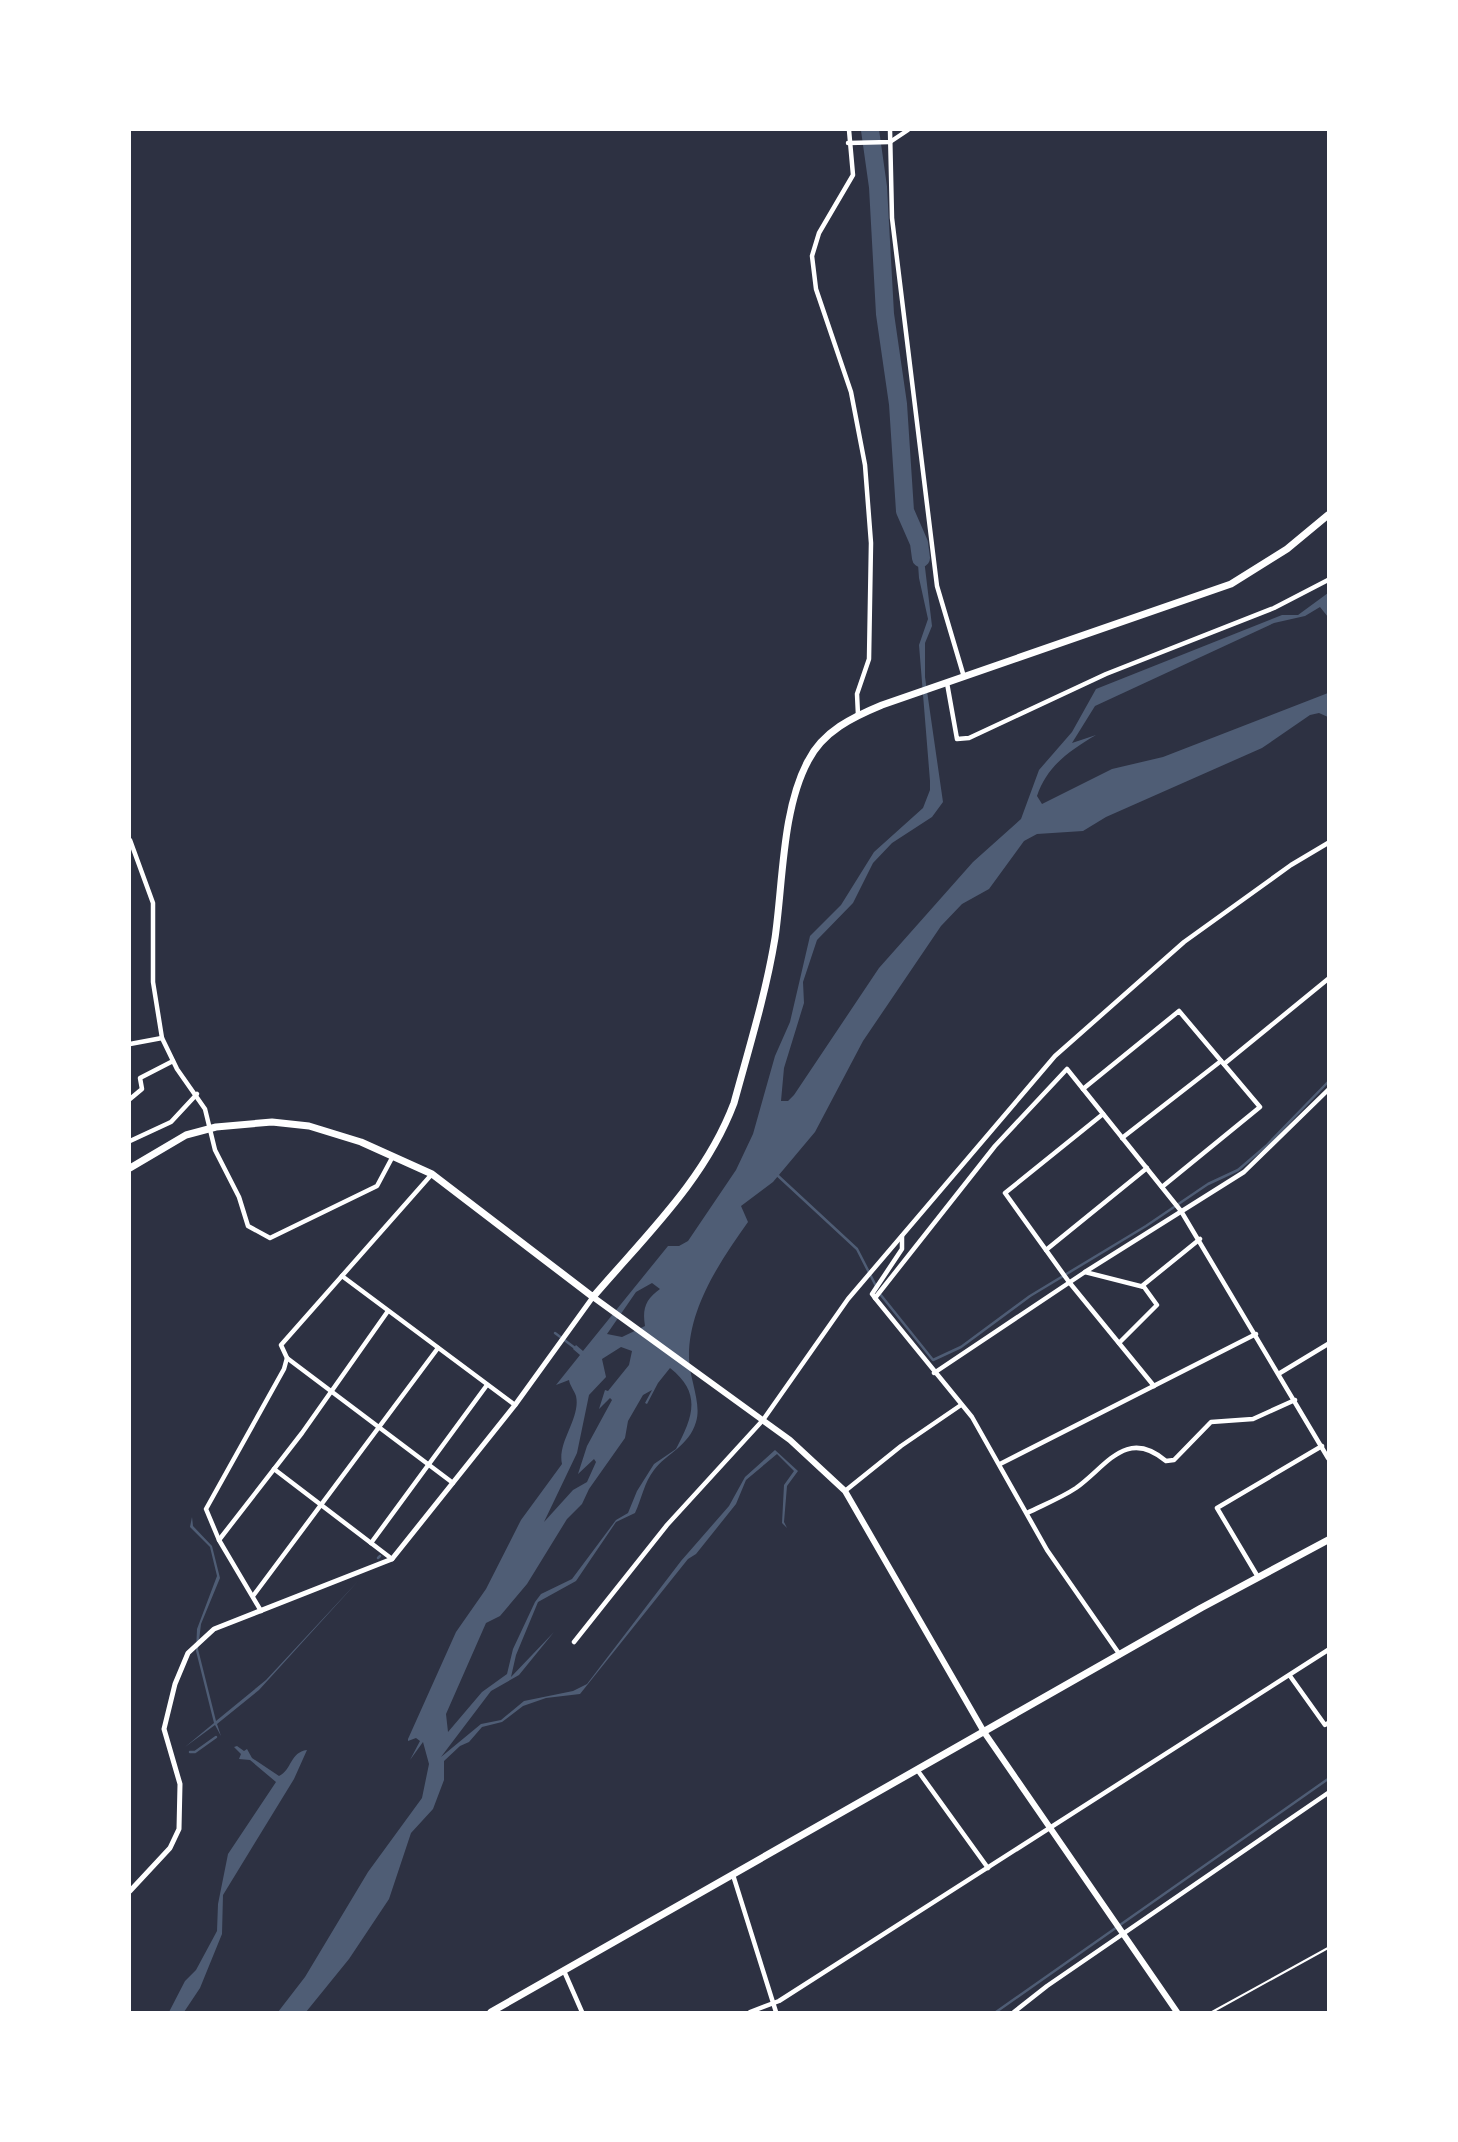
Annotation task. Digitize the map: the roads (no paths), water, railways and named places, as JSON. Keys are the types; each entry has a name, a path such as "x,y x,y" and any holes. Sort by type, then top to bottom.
{"main road":[{"path":"593,1297 695,1177 724,1128 734,1103 766,981 791,813 801,776 821,742 836,728 858,715 1231,584 1287,549 1328,515"},
{"path":"130,1168 186,1135 216,1126 272,1122 331,1132 393,1156 432,1174 820,1465 845,1491 984,1732 1177,2012"},
{"path":"491,2012 1328,1540"}],"street":[{"path":"849,130 853,175 819,233 812,256 816,289 851,392 865,465 871,543 869,659 857,694 858,715"},
{"path":"890,130 887,141 892,218 937,586 964,677"},
{"path":"851,143 887,141 908,130"},
{"path":"945,684 957,739 969,738 1106,674 1274,608 1328,580"},
{"path":"130,840 153,903 153,982 162,1038 173,1061 205,1109 215,1150 239,1197 248,1226 270,1238 377,1186 393,1156"},
{"path":"575,1642 667,1525 762,1420 848,1299 1012,1104 1094,1019 1184,942 1292,865 1328,843"},
{"path":"1122,1138 1328,979"},
{"path":"1083,1089 1179,1011 1260,1107 1162,1187"},
{"path":"130,1044 162,1038"},
{"path":"130,1099 142,1089 140,1078 173,1061"},
{"path":"875,1298 995,1146 1067,1069 1181,1211 1200,1239 1328,1458"},
{"path":"934,1373 1069,1282 1244,1172 1328,1090"},
{"path":"130,1141 171,1122 197,1094"},
{"path":"1103,1114 1005,1193 1069,1282 1154,1386"},
{"path":"1046,1250 1147,1168"},
{"path":"432,1174 281,1345 287,1359 453,1483"},
{"path":"902,1235 902,1249 872,1294 972,1417 1047,1550 1120,1655"},
{"path":"1142,1286 1200,1239"},
{"path":"1085,1272 1142,1286 1157,1305 1119,1343"},
{"path":"342,1276 515,1405"},
{"path":"130,1891 170,1848 179,1829 180,1784 163,1729 175,1684 188,1653 214,1629 391,1559 515,1405 593,1297"},
{"path":"219,1540 331,1392 388,1311"},
{"path":"1000,1464 1256,1334"},
{"path":"1280,1373 1328,1344"},
{"path":"253,1596 438,1348"},
{"path":"262,1612 219,1540 206,1509 284,1370 287,1359"},
{"path":"371,1543 487,1385"},
{"path":"1027,1513 1076,1488 1120,1450 1138,1448 1156,1452 1166,1461 1174,1460 1212,1422 1253,1419 1295,1400"},
{"path":"845,1491 901,1446 961,1405"},
{"path":"1259,1578 1217,1508 1322,1446"},
{"path":"274,1469 391,1559"},
{"path":"750,2012 773,2003 1328,1650"},
{"path":"1290,1676 1325,1725 1328,1723"},
{"path":"918,1771 988,1868"},
{"path":"1014,2012 1122,1933 1328,1793"},
{"path":"733,1875 776,2012"},
{"path":"564,1971 582,2012"}],"water":[{"path":"921,534 932,626 925,643 925,677 943,802 932,817 892,843 873,863 853,903 817,940 803,982 804,1003 784,1068 781,1101 788,1101 794,1095 879,968 973,862 1021,819 1039,770 1072,732 1096,689 1282,615 1298,615 1328,593 1328,617 1320,607 1305,616 1274,623 1095,706 1072,743 1096,735 1068,753 1053,768 1037,796 1042,804 1112,769 1163,757 1328,693 1328,717 1319,713 1310,715 1262,748 1106,817 1083,831 1037,834 1024,841 989,889 962,904 941,926 863,1041 815,1132 773,1182 741,1206 748,1222 708,1286 700,1303 690,1339 689,1358 697,1407 693,1430 683,1443 654,1470 645,1485 635,1513 616,1522 576,1581 538,1602 516,1655 511,1677 554,1632 519,1675 491,1691 441,1757 481,1724 501,1720 524,1701 573,1691 587,1684 681,1561 729,1506 745,1477 775,1450 798,1471 787,1486 784,1522 787,1528 782,1523 784,1485 794,1471 777,1454 746,1480 736,1504 696,1554 688,1559 580,1694 546,1698 523,1706 502,1722 482,1727 469,1742 460,1746 444,1761 444,1780 433,1809 411,1833 389,1899 349,1959 306,2012 278,2012 305,1977 368,1872 422,1798 429,1764 423,1742 410,1760 420,1741 416,1738 408,1739 456,1632 486,1589 521,1520 562,1464 563,1447 577,1404 569,1380 556,1385 580,1355 573,1349 576,1345 583,1351 668,1246 679,1246 688,1241 736,1170 753,1134 775,1056 790,1022 810,936 841,905 874,852 923,808 930,790 930,781 919,645 928,619 919,578 916,536","holes":["652,1283 660,1289 646,1304 645,1326 622,1337 607,1334 636,1292","621,1347 632,1351 629,1365 608,1391 605,1390 599,1409 610,1398 612,1400 587,1446 578,1474 594,1459 596,1462 587,1482 573,1490 544,1522 577,1453 589,1395 606,1377 602,1359","670,1368 687,1387 691,1397 690,1417 676,1449 654,1464 637,1491 628,1513 616,1520 572,1579 541,1594 513,1649 507,1674 482,1692 448,1732 446,1714 486,1623 500,1616 527,1584 567,1519 582,1504 589,1489 625,1438 628,1421 643,1395 652,1390 645,1403 647,1404"]},
{"path":"192,1517 193,1526 212,1546 220,1578 201,1624 198,1649 216,1721 266,1680 359,1580 259,1690 217,1724 221,1736 215,1725 185,1747 214,1723 196,1651 197,1629 217,1576 210,1547 190,1527"},
{"path":"234,1747 244,1751 247,1749 252,1758 279,1776 297,1754 307,1750 294,1779 223,1895 222,1934 200,1988 184,2012 169,2012 217,1931 218,1904 228,1854 276,1782 250,1760 239,1759 241,1754"}],"waterway":[{"path":"870,130 878,187 885,314 898,404 905,511 919,543 921,558"},
{"path":"880,1294 933,1360 961,1347 1030,1296 1146,1226 1208,1184 1238,1170 1266,1146 1328,1082"},
{"path":"776,1174 857,1249 877,1288"},
{"path":"555,1333 575,1348"},
{"path":"190,1752 195,1752 216,1737"},
{"path":"996,2012 1328,1779"}]}
